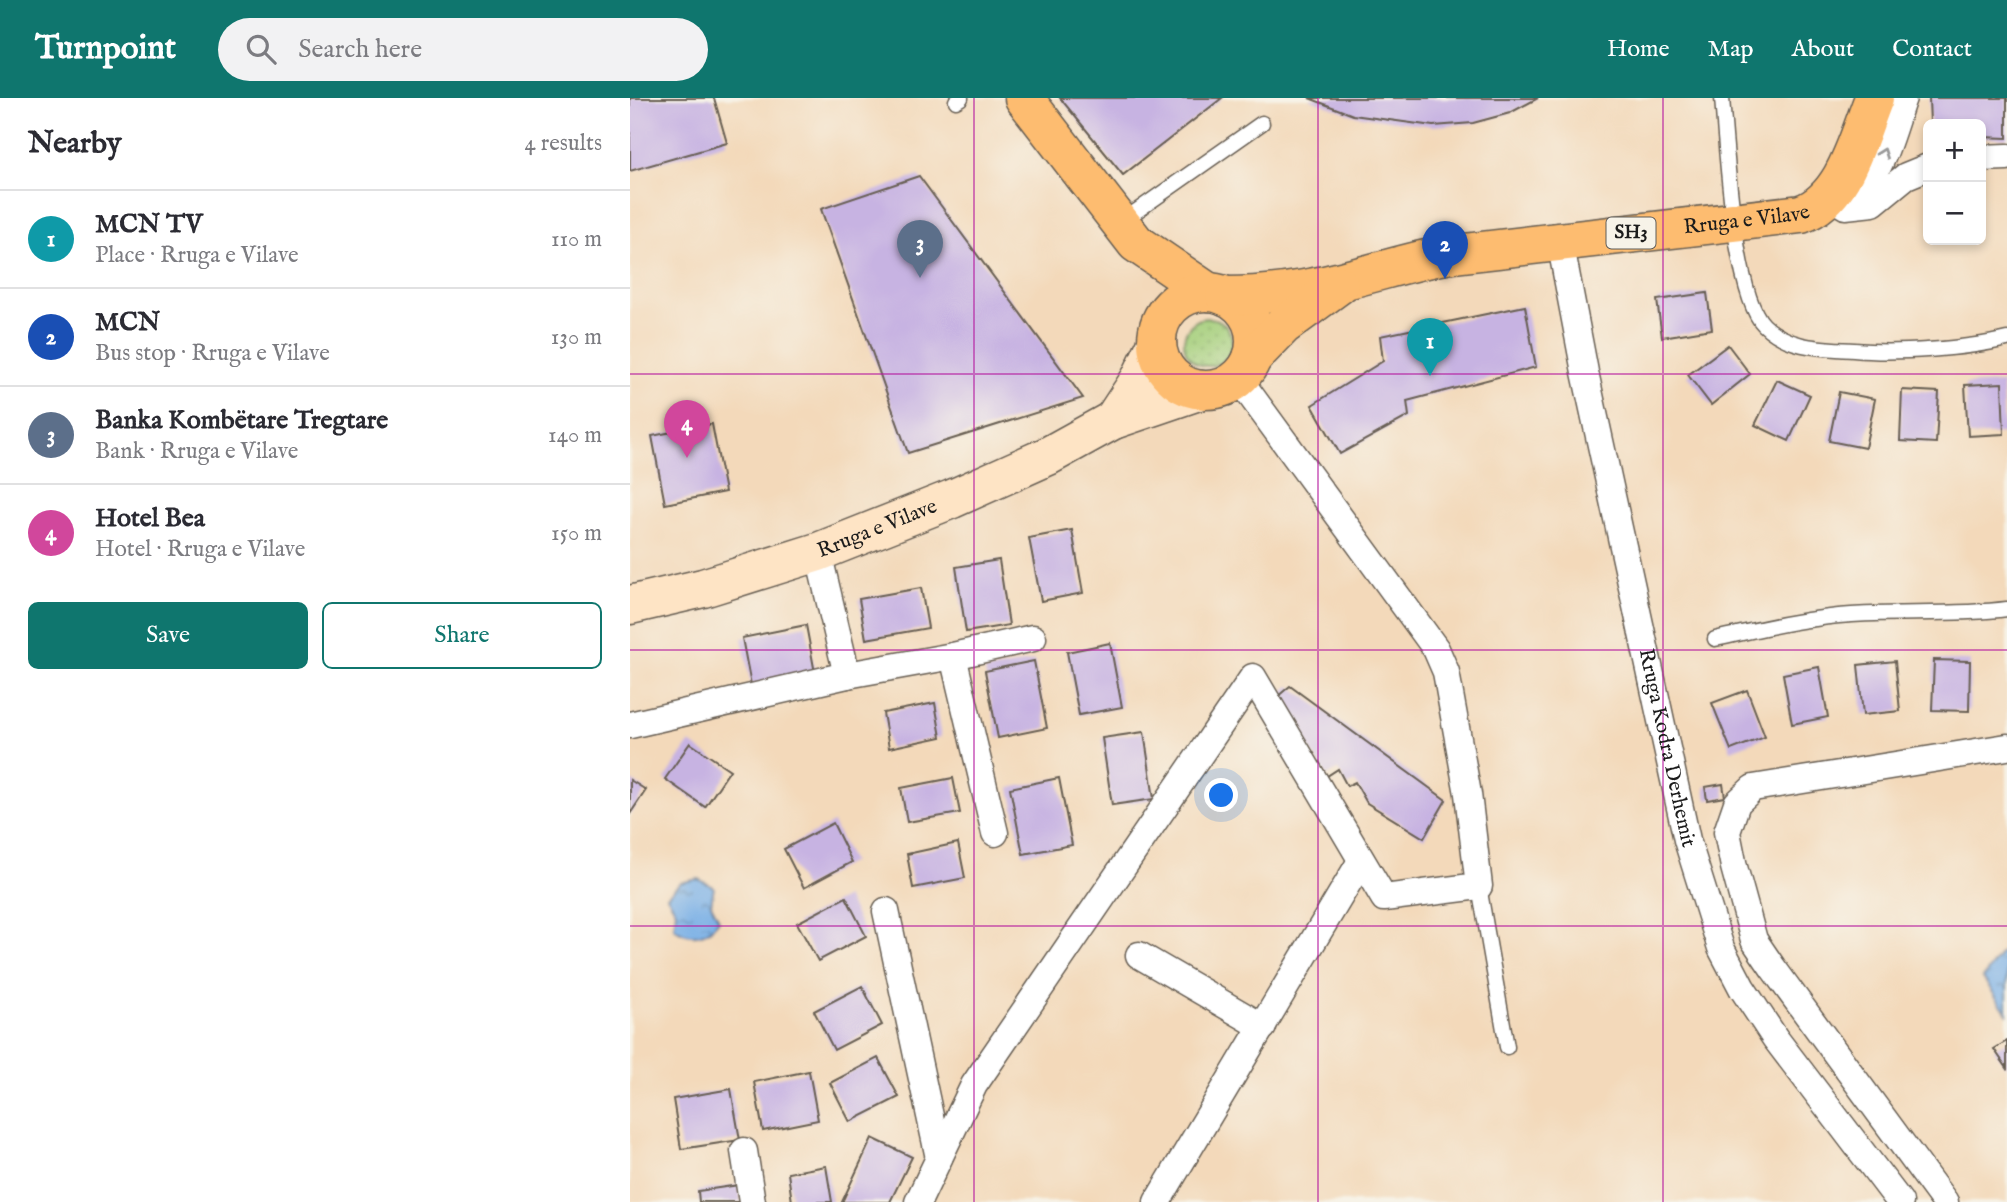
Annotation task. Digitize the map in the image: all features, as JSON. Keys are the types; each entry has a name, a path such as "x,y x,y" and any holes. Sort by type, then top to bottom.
{"main road":[{"path":"1024,98 1128,233 1217,294 1236,302 1251,321 1255,333 1245,368 1227,385 1201,390 1188,387 1175,380 1166,370 1160,357 1158,336 1128,233"},
{"name":"Rruga e Vilave","path":"1217,294 1273,293 1345,280 1425,258 1801,214 1816,209 1839,181 1874,98"},
{"name":"Rruga e Vilave","path":"1245,368 1283,326 1345,280"},
{"path":"1158,336 1169,309 1177,301 1187,296 1217,294"}],"street":[{"path":"1816,209 1859,191 1866,185 1877,167 1903,98"},
{"path":"1986,158 2007,157"},
{"path":"1816,209 1873,203 1906,176 1923,169"},
{"name":"Rruga Kodra Derhemit","path":"1560,241 1588,386 1687,840 1721,948 1742,988 1790,1058 1900,1202"},
{"name":"Rruga e Vilave","path":"1113,420 1140,379 1158,336"},
{"path":"918,1202 974,1085 1253,677 1384,898 1479,887 1468,794 1446,672 1436,649 1245,368"},
{"name":"Rruga e Vilave","path":"630,605 715,584 818,552 952,499 1048,456 1113,420 1201,390"},
{"path":"818,552 847,675"},
{"path":"630,725 847,675 1033,638"},
{"path":"953,656 995,833"},
{"path":"1945,1202 1754,940 1727,832 1737,803 1753,788 2007,747"},
{"path":"1687,840 1727,832"},
{"path":"1157,1202 1361,861"},
{"path":"886,911 939,1158"},
{"path":"1139,955 1263,1027"},
{"path":"744,1151 752,1202"}],"lane":[{"path":"1722,98 1734,221 1750,301 1763,324 1781,338 1801,346 1874,352 2007,339"},
{"path":"1128,233 1262,123"},
{"path":"1715,639 1816,618 1906,612 1980,613 2007,609"},
{"path":"1479,887 1507,1047"}],"green space":[{"path":"1208,318 1225,325 1232,342 1225,359 1208,366 1191,359 1184,342 1191,325"}],"water":[{"path":"698,879 714,887 711,904 719,920 704,933 693,935 674,928 676,911 667,896 680,883"},
{"path":"2002,952 2007,954 2007,1013 1983,978"}],"building":[{"path":"630,98 714,98 727,143 630,171"},
{"path":"1060,98 1222,98 1123,175"},
{"path":"1309,98 1538,98 1510,113 1473,123 1433,126 1353,115"},
{"path":"1929,98 2007,98 2007,138 1986,137 1986,119 1930,119"},
{"path":"919,176 1083,398 908,453 821,209"},
{"path":"1707,293 1712,329 1662,337 1657,300"},
{"path":"1525,306 1536,367 1407,401 1409,416 1340,454 1312,405 1383,361 1380,336"},
{"path":"1728,345 1750,374 1711,405 1688,375"},
{"path":"1777,380 1810,395 1789,441 1755,425"},
{"path":"2002,383 2004,434 1968,436 1965,385"},
{"path":"1902,390 1939,392 1936,443 1900,441"},
{"path":"1839,392 1875,399 1865,448 1829,441"},
{"path":"712,424 725,492 665,504 652,436"},
{"path":"1072,530 1083,593 1041,601 1029,538"},
{"path":"999,560 1009,625 966,632 956,567"},
{"path":"921,588 928,628 866,639 859,599"},
{"path":"806,625 815,673 751,685 742,638"},
{"path":"1110,643 1122,707 1079,715 1067,652"},
{"path":"1934,660 1970,661 1969,711 1932,710"},
{"path":"1034,661 1047,728 998,738 985,671"},
{"path":"1895,661 1900,711 1863,715 1858,665"},
{"path":"1819,667 1828,717 1792,724 1783,674"},
{"path":"1290,686 1446,800 1424,838 1367,803 1355,782 1347,786 1338,769 1327,776 1277,697"},
{"path":"1747,690 1765,737 1731,750 1712,703"},
{"path":"935,703 941,737 889,748 883,713"},
{"path":"1144,732 1154,799 1112,805 1102,738"},
{"path":"690,743 730,770 705,807 665,779"},
{"path":"953,778 960,813 907,822 901,788"},
{"path":"1059,778 1072,845 1023,854 1010,788"},
{"path":"630,780 646,790 630,814"},
{"path":"1723,784 1725,797 1707,800 1705,787"},
{"path":"833,823 852,862 804,888 784,849"},
{"path":"958,843 965,878 913,888 907,854"},
{"path":"846,897 866,936 818,961 797,923"},
{"path":"862,986 882,1025 834,1050 814,1011"},
{"path":"2007,1041 2007,1068 1994,1049"},
{"path":"878,1058 899,1097 850,1122 830,1083"},
{"path":"809,1071 818,1120 763,1131 754,1082"},
{"path":"731,1089 740,1140 681,1149 673,1099"},
{"path":"872,1138 912,1157 890,1202 842,1202"},
{"path":"826,1166 832,1202 792,1202 788,1173"},
{"path":"739,1185 741,1202 699,1202 698,1191"}],"place":[{"name":"Banka Kombëtare Tregtare","path":"920,278"},
{"name":"MCN","path":"1445,279"},
{"name":"MCN TV","path":"1430,376"},
{"name":"Hotel Bea","path":"687,458"}]}
